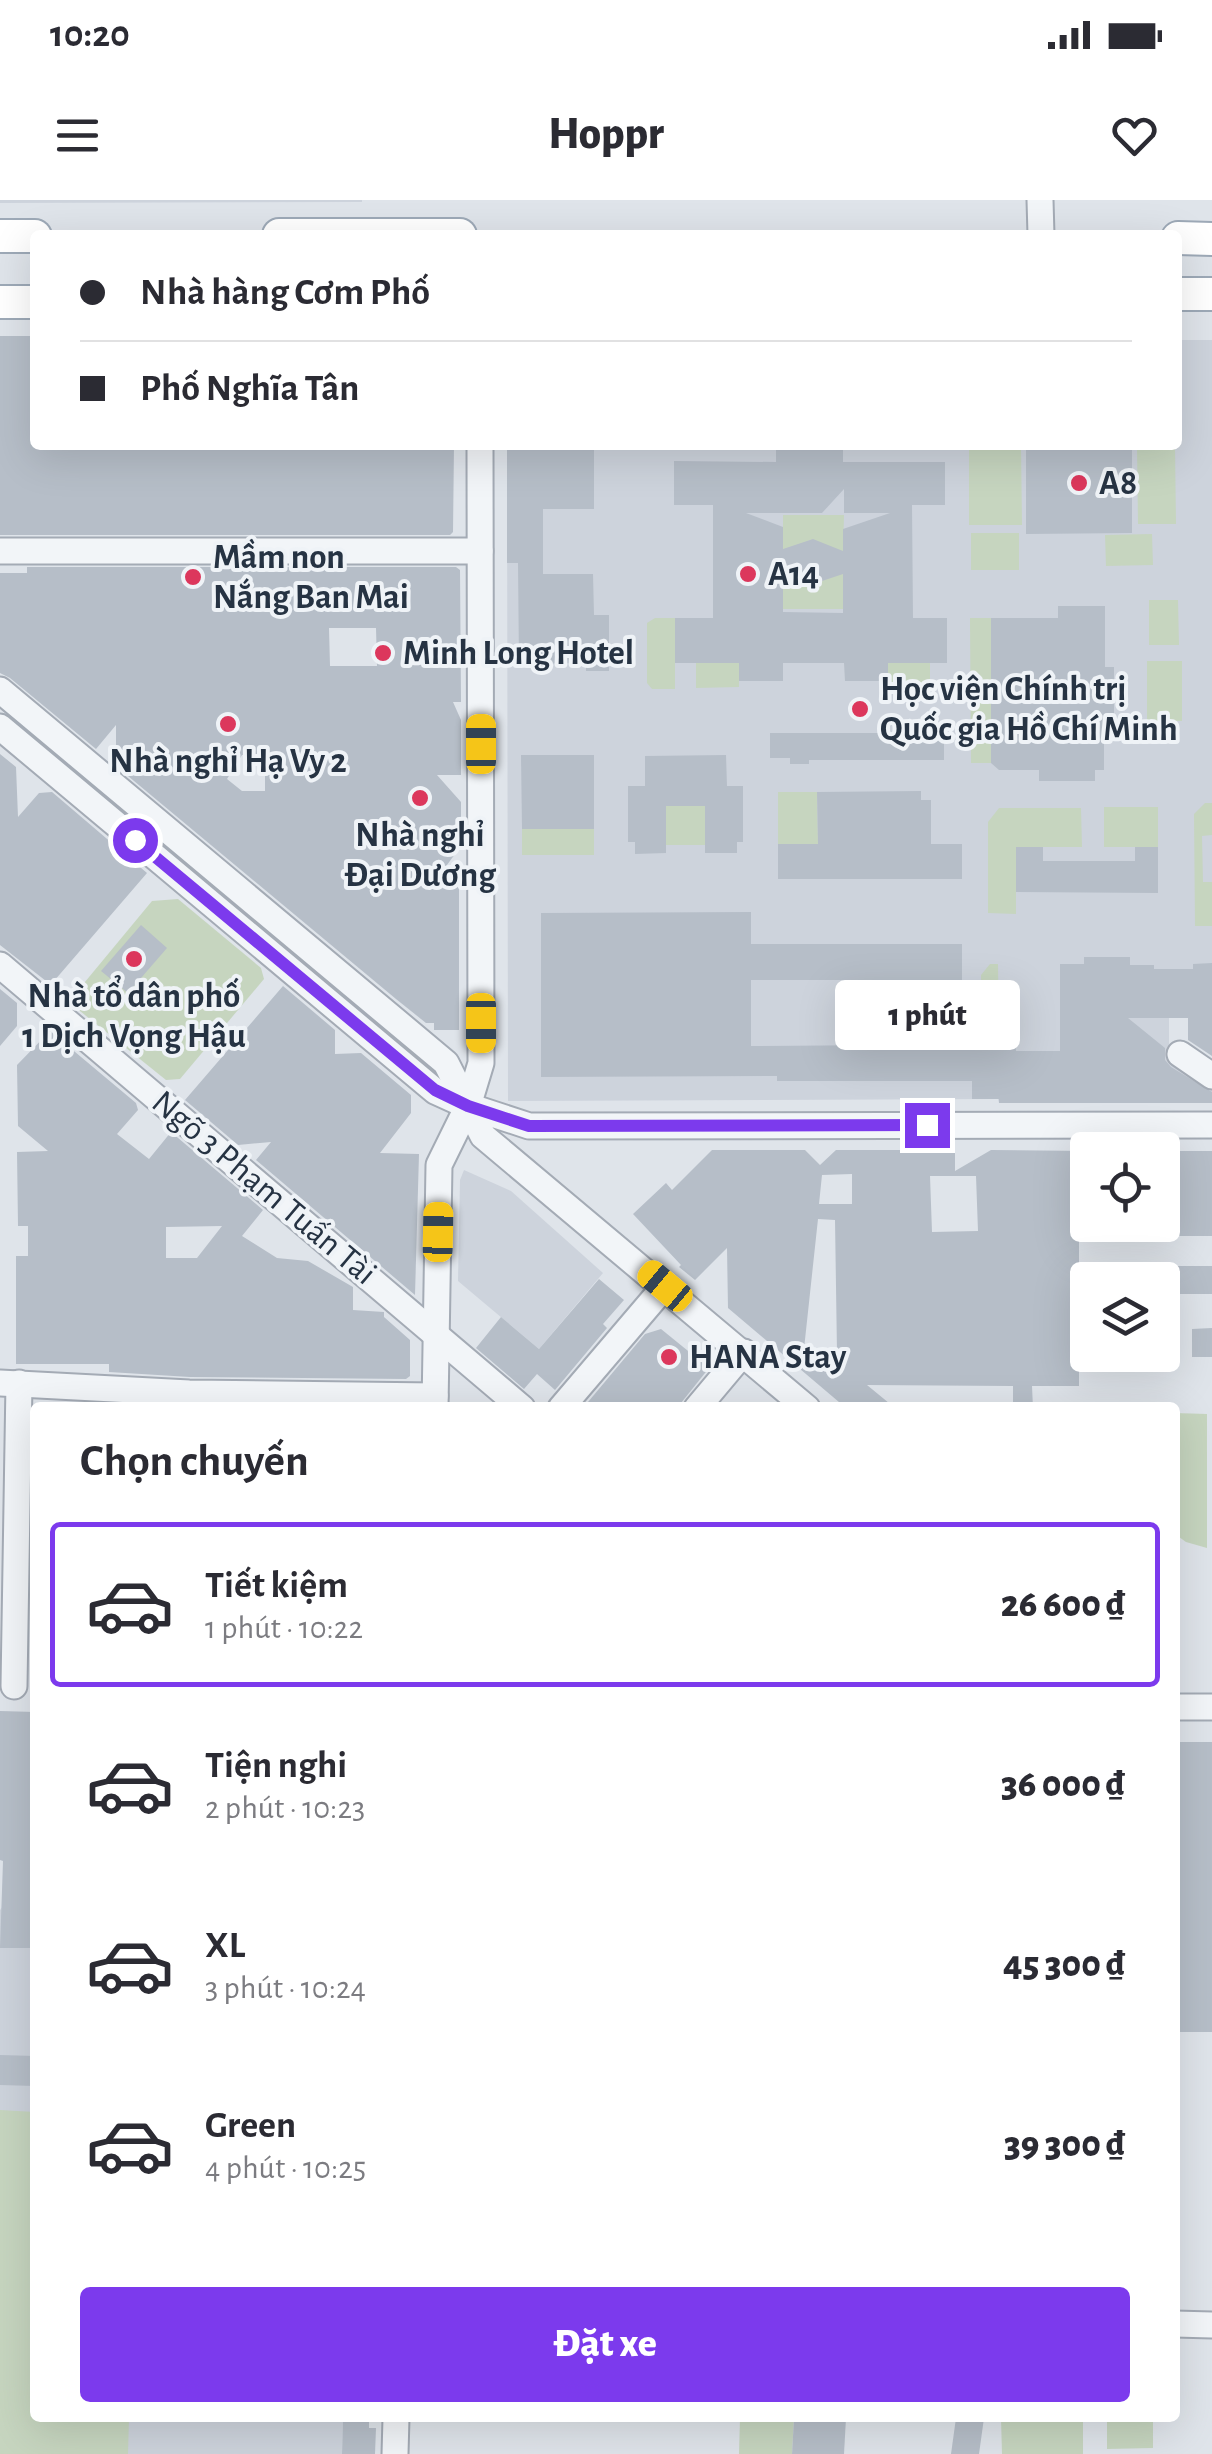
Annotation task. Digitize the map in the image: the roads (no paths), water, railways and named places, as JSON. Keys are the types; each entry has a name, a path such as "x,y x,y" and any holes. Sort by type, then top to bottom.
{"main road":[{"path":"0,236 30,236"},
{"path":"1182,238 1212,238"},
{"path":"1182,294 1212,294"},
{"path":"0,302 30,302"}],"street":[{"path":"1040,200 1041,230"},
{"path":"16,1686 10,1383 435,1402 439,1164 468,1106 482,1063 480,450"},
{"path":"0,551 480,551"},
{"path":"0,690 446,1062 483,1136 800,1402"},
{"path":"24,710 2,729 435,1090 468,1106 529,1126 1212,1125"},
{"name":"Ngõ 3 Phạm Tuấn Tài","path":"0,964 515,1402"},
{"path":"1180,1054 1212,1076"},
{"path":"566,1402 665,1286"},
{"path":"703,1402 744,1352"},
{"path":"1180,1707 1212,1708"},
{"path":"1180,2324 1212,2325"},
{"path":"395,2454 396,2422"}],"place":[{"name":"A8","path":"1079,483"},
{"name":"A14","path":"748,574"},
{"name":"Mầm non Nắng Ban Mai","path":"193,577"},
{"name":"Minh Long Hotel","path":"383,653"},
{"name":"Học viện Chính trị Quốc gia Hồ Chí Minh","path":"860,709"},
{"name":"Nhà nghỉ Hạ Vy 2","path":"228,724"},
{"name":"Nhà nghỉ Đại Dương","path":"420,798"},
{"name":"Nhà tổ dân phố 1 Dịch Vọng Hậu","path":"134,959"},
{"name":"HANA Stay","path":"669,1357"}]}
